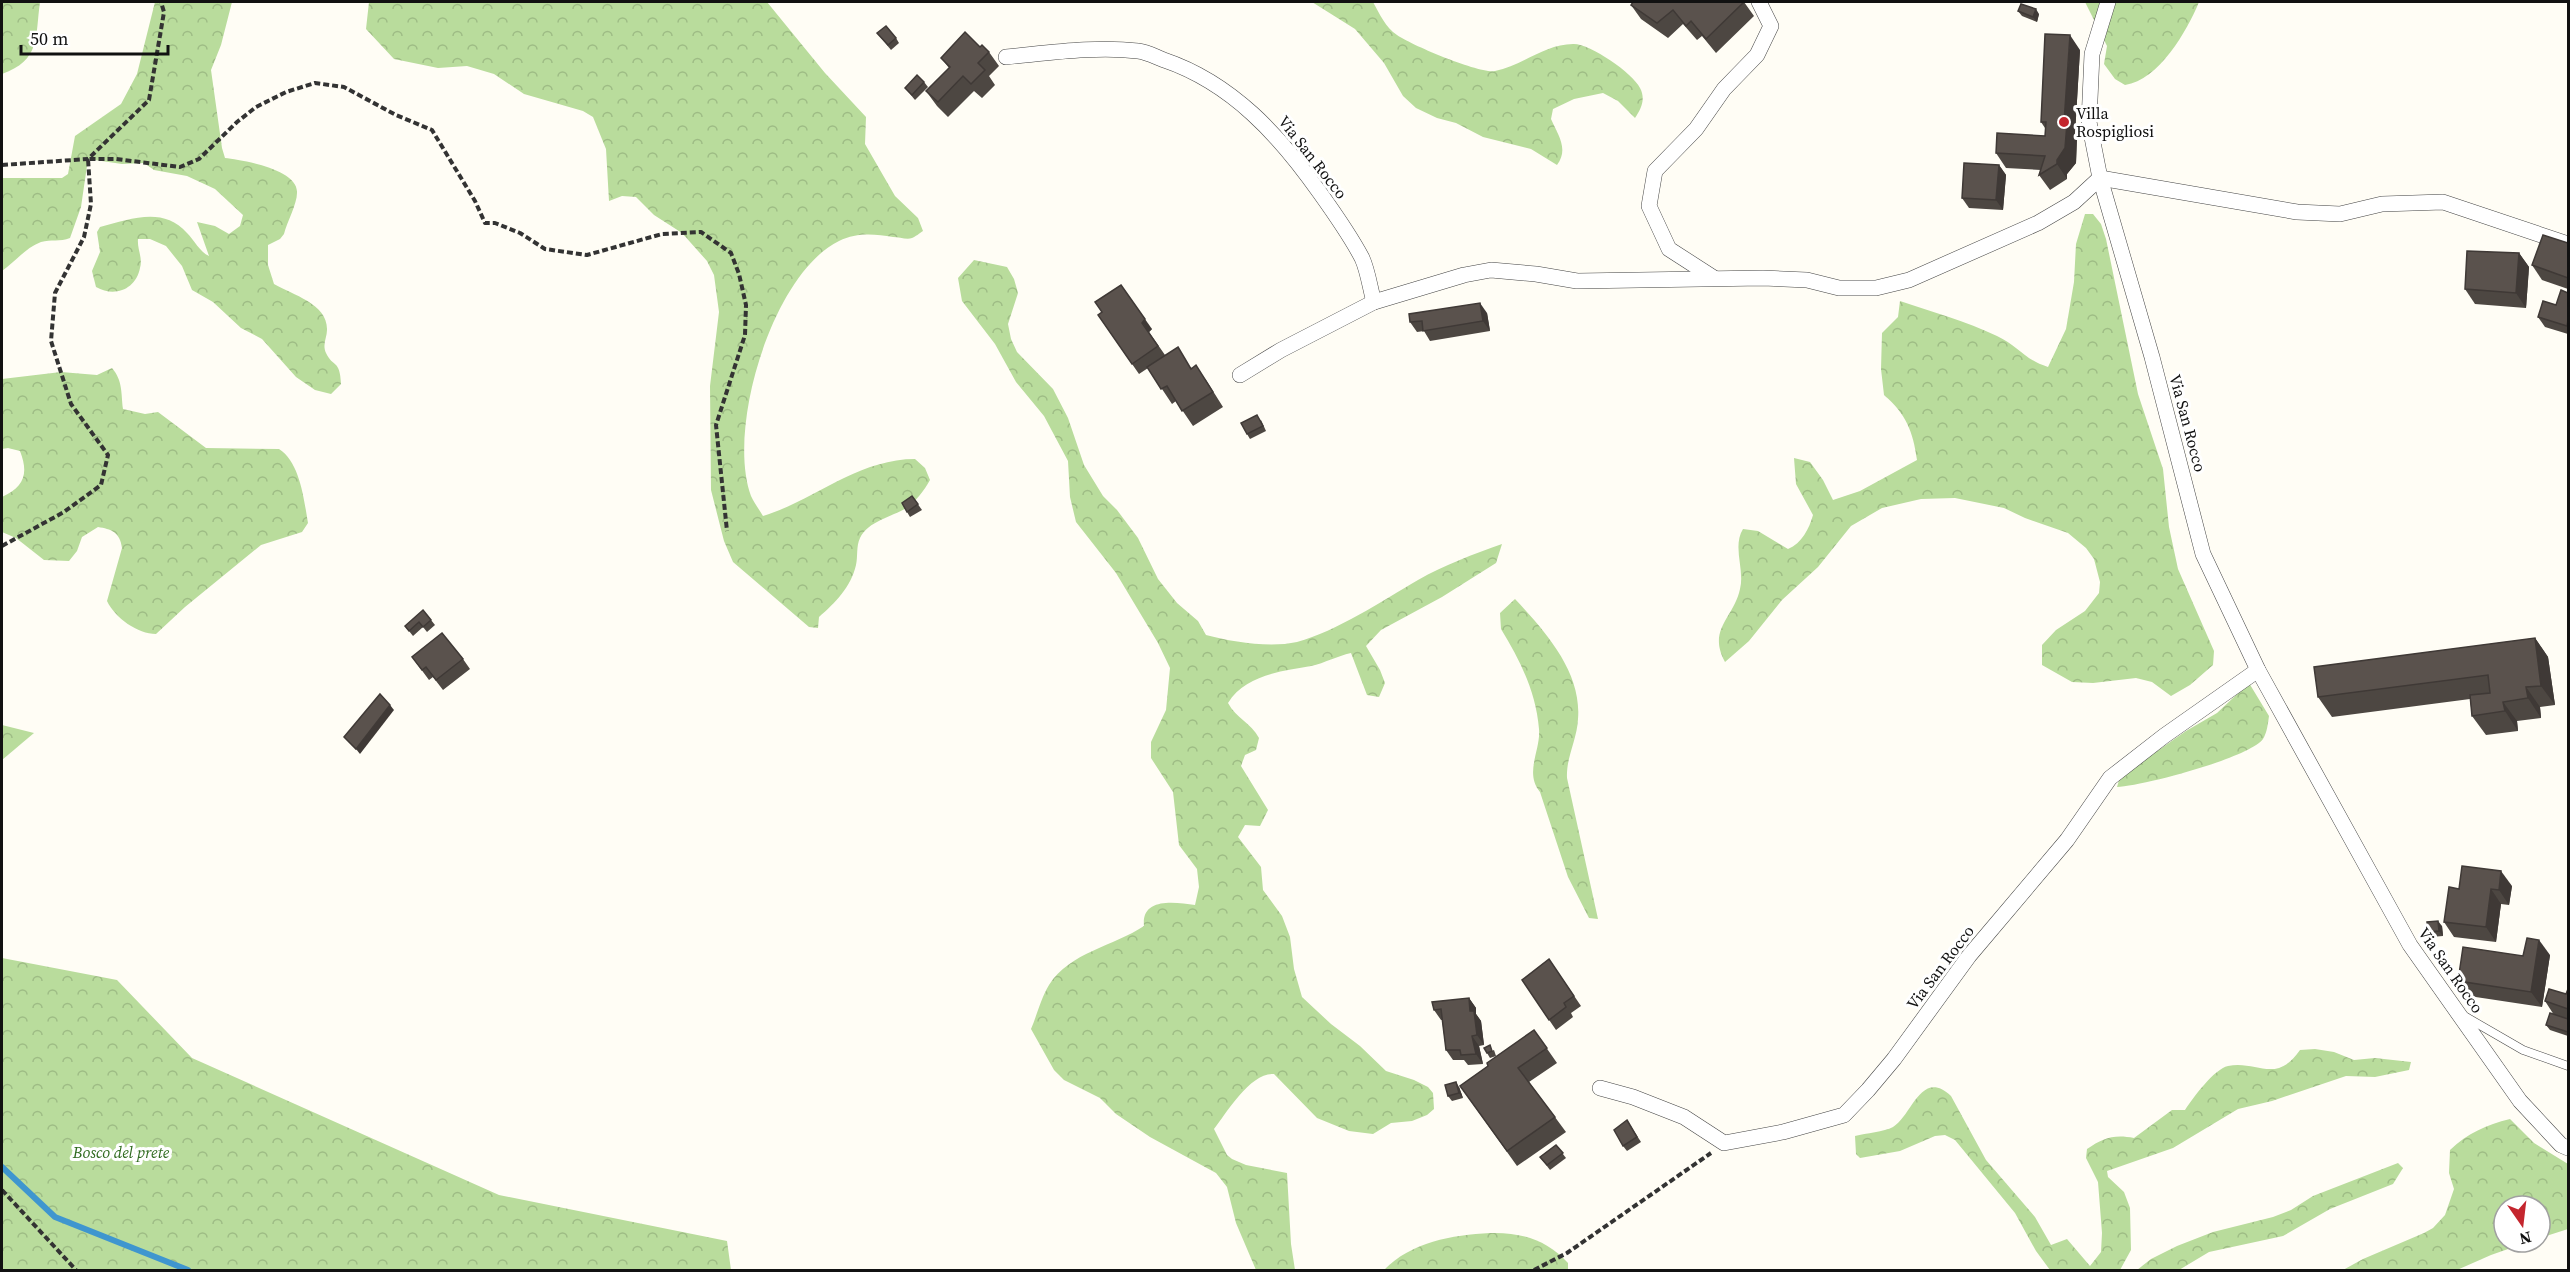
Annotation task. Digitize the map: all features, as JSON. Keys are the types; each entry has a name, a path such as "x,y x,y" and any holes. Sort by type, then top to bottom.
{"street":[{"path":"1714,278 1669,249 1649,206 1655,171 1696,129 1724,89 1757,55 1771,26 1759,2"},
{"name":"Via San Rocco","path":"2108,2 2092,54 2089,122 2100,178 2152,357 2204,554 2258,670 2410,945 2520,1101 2561,1145 2568,1148"},
{"name":"Via San Rocco","path":"1006,57 1087,51 1140,51 1184,66 1222,90 1255,113 1286,147 1315,185 1343,225 1363,261 1374,302"},
{"path":"1240,375 1281,350 1374,302 1464,274 1491,270 1577,281 1714,278 1807,280 1839,288 1876,288 1909,280 2038,223 2074,202 2100,178 2297,212 2340,214 2382,204 2443,202 2568,244"},
{"name":"Via San Rocco","path":"1724,1143 1783,1132 1844,1115 1868,1090 1934,1006 1969,956 2067,840 2110,778 2164,736 2258,670"},
{"path":"1600,1088 1634,1097 1684,1117 1724,1143"}],"lane":[{"path":"2457,1012 2523,1050 2568,1066"}],"path":[{"path":"2,546 64,512 101,485 108,455 71,404 51,341 55,293 84,237 91,204 88,159 149,100 164,12 161,2"},
{"path":"2,165 116,159 180,167 199,159 256,107 286,92 315,83 344,87 396,115 432,130 476,201 485,223 495,223 520,233 545,249 587,255 662,234 701,232 731,253 746,304 745,335 716,425 727,531"},
{"path":"1534,1270 1567,1253 1724,1143"},
{"path":"2,1190 76,1270"}],"green space":[{"path":"2,2 40,2 36,36 30,54 24,62 2,74"},
{"path":"155,2 232,2 221,45 211,70 222,148 225,158 268,167 289,178 295,185 297,197 294,208 284,234 280,239 268,245 268,265 274,284 308,301 322,313 326,321 325,350 338,367 341,384 331,394 315,390 296,377 262,339 241,328 213,302 192,290 182,266 166,246 150,239 138,239 141,264 134,281 124,289 117,291 110,292 96,287 92,271 100,252 97,232 100,227 135,218 157,217 178,225 209,256 197,222 215,226 229,234 240,226 243,215 215,189 187,176 154,170 144,163 122,164 88,159 81,207 70,238 41,242 25,251 2,271 2,178 62,178 68,174 75,136 121,104 137,74"},
{"path":"369,2 767,2 825,73 866,117 865,144 895,196 918,218 923,231 910,239 866,234 846,238 815,258 794,285 776,318 761,355 750,394 745,432 745,467 751,496 763,516 856,473 894,461 915,459 925,468 930,480 920,496 910,505 874,523 864,532 859,541 854,573 836,600 819,617 818,628 809,627 733,562 724,541 711,490 710,386 719,312 714,275 707,261 682,233 654,215 636,197 622,196 609,201 606,149 593,117 583,111 524,94 494,74 467,66 438,68 394,59 366,29"},
{"path":"1312,2 1373,2 1386,24 1397,35 1446,58 1487,71 1514,65 1543,51 1563,45 1580,45 1599,54 1629,75 1640,88 1643,96 1642,104 1635,118 1618,101 1603,93 1574,99 1553,109 1551,119 1562,148 1557,165 1531,149 1483,137 1456,123 1437,118 1416,108 1403,96 1384,63 1355,29"},
{"path":"2085,2 2199,2 2179,40 2160,64 2149,74 2125,85 2115,79 2104,64 2107,46"},
{"path":"2085,214 2093,214 2101,224 2106,239 2138,394 2163,469 2169,527 2178,569 2214,651 2213,665 2190,685 2171,696 2152,682 2136,678 2093,683 2072,682 2042,665 2042,645 2056,630 2085,611 2099,593 2100,582 2094,559 2086,548 2068,533 2004,508 1955,498 1921,499 1882,508 1851,526 1818,567 1782,600 1749,641 1725,662 1720,651 1720,632 1740,589 1739,543 1743,529 1758,531 1788,549 1801,539 1813,515 1796,484 1794,458 1810,462 1823,480 1833,500 1860,491 1917,460 1913,440 1903,416 1884,395 1881,369 1882,333 1898,317 1900,301 1985,331 2004,340 2033,361 2048,367 2066,329 2074,282 2076,244"},
{"path":"974,260 1007,267 1018,293 1008,324 1017,352 1053,389 1068,418 1084,465 1103,496 1138,538 1158,579 1177,603 1198,621 1206,635 1251,643 1297,642 1328,631 1438,569 1502,544 1496,563 1442,597 1381,630 1366,646 1385,683 1379,697 1367,695 1351,653 1316,665 1254,680 1244,686 1228,703 1259,738 1256,750 1245,755 1241,766 1268,810 1260,826 1245,825 1238,837 1261,867 1263,890 1282,916 1290,937 1294,969 1302,997 1386,1071 1414,1080 1428,1087 1433,1093 1434,1109 1427,1115 1412,1121 1391,1123 1373,1134 1349,1131 1317,1118 1274,1074 1257,1079 1240,1094 1214,1129 1227,1155 1232,1159 1246,1165 1287,1173 1291,1244 1295,1270 1256,1270 1236,1223 1227,1187 1216,1173 1150,1137 1116,1114 1100,1098 1064,1080 1054,1070 1031,1029 1049,985 1068,965 1144,926 1148,910 1154,906 1169,903 1195,905 1199,887 1197,869 1179,845 1173,792 1151,758 1151,742 1166,710 1170,668 1158,643 1116,573 1076,522 1070,497 1068,461 1044,416 1016,382 995,344 962,301 958,278"},
{"path":"112,368 120,382 123,409 145,414 158,412 206,448 279,449 292,463 296,472 303,493 308,523 302,532 261,545 185,607 156,634 142,631 128,624 107,601 122,548 114,532 98,527 82,537 77,551 69,561 44,560 16,538 2,532 2,497 20,484 23,479 24,466 20,451 2,449 2,379 61,372 97,375"},
{"path":"1515,599 1559,653 1574,685 1578,702 1578,719 1567,778 1598,919 1589,918 1568,877 1540,792 1535,785 1533,769 1539,737 1537,715 1531,689 1521,665 1501,629 1500,613"},
{"path":"2249,683 2269,716 2263,739 2238,754 2194,770 2148,782 2117,787 2120,777 2186,731 2217,713"},
{"path":"2,725 34,733 2,760"},
{"name":"Bosco del prete","path":"2,958 117,980 192,1058 499,1195 727,1241 731,1270 2,1270"},
{"path":"2315,1049 2334,1052 2354,1060 2375,1058 2411,1062 2409,1070 2375,1077 2346,1076 2272,1101 2238,1109 2173,1148 2107,1171 2108,1177 2124,1192 2130,1208 2131,1250 2120,1270 2050,1270 2036,1251 2015,1213 1955,1140 1945,1135 1935,1136 1900,1151 1860,1158 1856,1154 1855,1136 1893,1127 1924,1091 1932,1087 1941,1089 1951,1096 1986,1160 2035,1217 2051,1245 2067,1239 2090,1266 2101,1252 2102,1233 2098,1182 2086,1158 2087,1149 2109,1138 2120,1136 2134,1138 2172,1110 2185,1110 2204,1085 2222,1068 2238,1065 2274,1069 2283,1066 2300,1050"},
{"path":"2510,1119 2534,1143 2568,1164 2568,1229 2552,1234 2552,1194 2492,1194 2492,1254 2494,1254 2457,1270 2343,1270 2433,1228 2445,1215 2454,1189 2449,1173 2450,1150 2478,1130"},
{"path":"2398,1163 2403,1168 2393,1184 2330,1209 2283,1236 2209,1252 2179,1270 2137,1270 2151,1259 2177,1246 2213,1232 2273,1217 2291,1210 2313,1196"},
{"path":"1490,1233 1523,1236 1542,1243 1568,1263 1568,1270 1384,1270 1407,1253 1433,1242"}],"building":[{"path":"1633,2 1744,2 1706,39 1691,21 1686,26 1673,10 1657,23 1631,5"},
{"path":"2021,4 2036,9 2033,17 2018,11"},
{"path":"886,26 896,38 888,45 877,33"},
{"path":"965,32 980,47 982,45 989,52 978,63 985,70 971,84 963,76 938,102 926,91 950,67 941,58"},
{"path":"2045,34 2070,35 2064,123 2067,123 2065,148 2057,164 2039,175 2045,156 1996,153 1997,133 2045,136 2046,122 2041,122"},
{"path":"917,75 924,82 912,95 905,88"},
{"path":"1964,163 1999,165 1996,200 1962,198"},
{"path":"2543,235 2568,243 2568,278 2532,265"},
{"path":"2467,251 2519,253 2516,293 2465,289"},
{"path":"1121,285 1145,319 1142,323 1158,346 1132,364 1098,315 1102,312 1095,302"},
{"path":"2561,290 2568,293 2567,326 2538,317 2543,301 2556,305"},
{"path":"1480,303 1483,321 1423,331 1422,321 1410,322 1409,314"},
{"path":"1178,347 1191,369 1196,365 1213,392 1182,411 1167,386 1161,389 1147,367"},
{"path":"1257,415 1263,426 1247,434 1241,423"},
{"path":"912,496 918,504 907,512 902,503"},
{"path":"423,610 431,620 423,627 419,622 409,631 405,626"},
{"path":"442,633 463,659 436,680 426,667 422,670 412,657"},
{"path":"2535,638 2541,686 2526,687 2528,698 2503,702 2505,711 2472,716 2470,695 2490,693 2488,675 2318,697 2314,667"},
{"path":"380,694 390,705 356,749 344,737"},
{"path":"2462,866 2501,871 2499,890 2491,889 2486,927 2444,922 2449,887 2459,889"},
{"path":"2438,921 2439,931 2428,932 2427,922"},
{"path":"2527,938 2539,940 2531,992 2458,981 2463,947 2523,956"},
{"path":"1549,959 1574,996 1564,1003 1566,1007 1549,1020 1522,980"},
{"path":"2549,989 2566,994 2568,989 2568,1009 2545,1001"},
{"path":"1469,998 1470,1011 1474,1011 1477,1035 1472,1036 1476,1054 1461,1055 1460,1050 1446,1050 1441,1009 1434,1010 1432,1002"},
{"path":"2550,1013 2568,1019 2568,1032 2546,1025"},
{"path":"1534,1030 1547,1048 1518,1068 1555,1117 1507,1151 1460,1086 1488,1066 1487,1063"},
{"path":"1490,1045 1492,1051 1487,1053 1484,1048"},
{"path":"1456,1082 1459,1093 1448,1096 1445,1085"},
{"path":"1627,1120 1637,1137 1623,1146 1614,1130"},
{"path":"1556,1145 1563,1153 1547,1165 1540,1157"}],"waterway":[{"path":"2,1167 55,1217 188,1270"}],"place":[{"name":"Villa Rospigliosi","path":"2064,122"}]}
